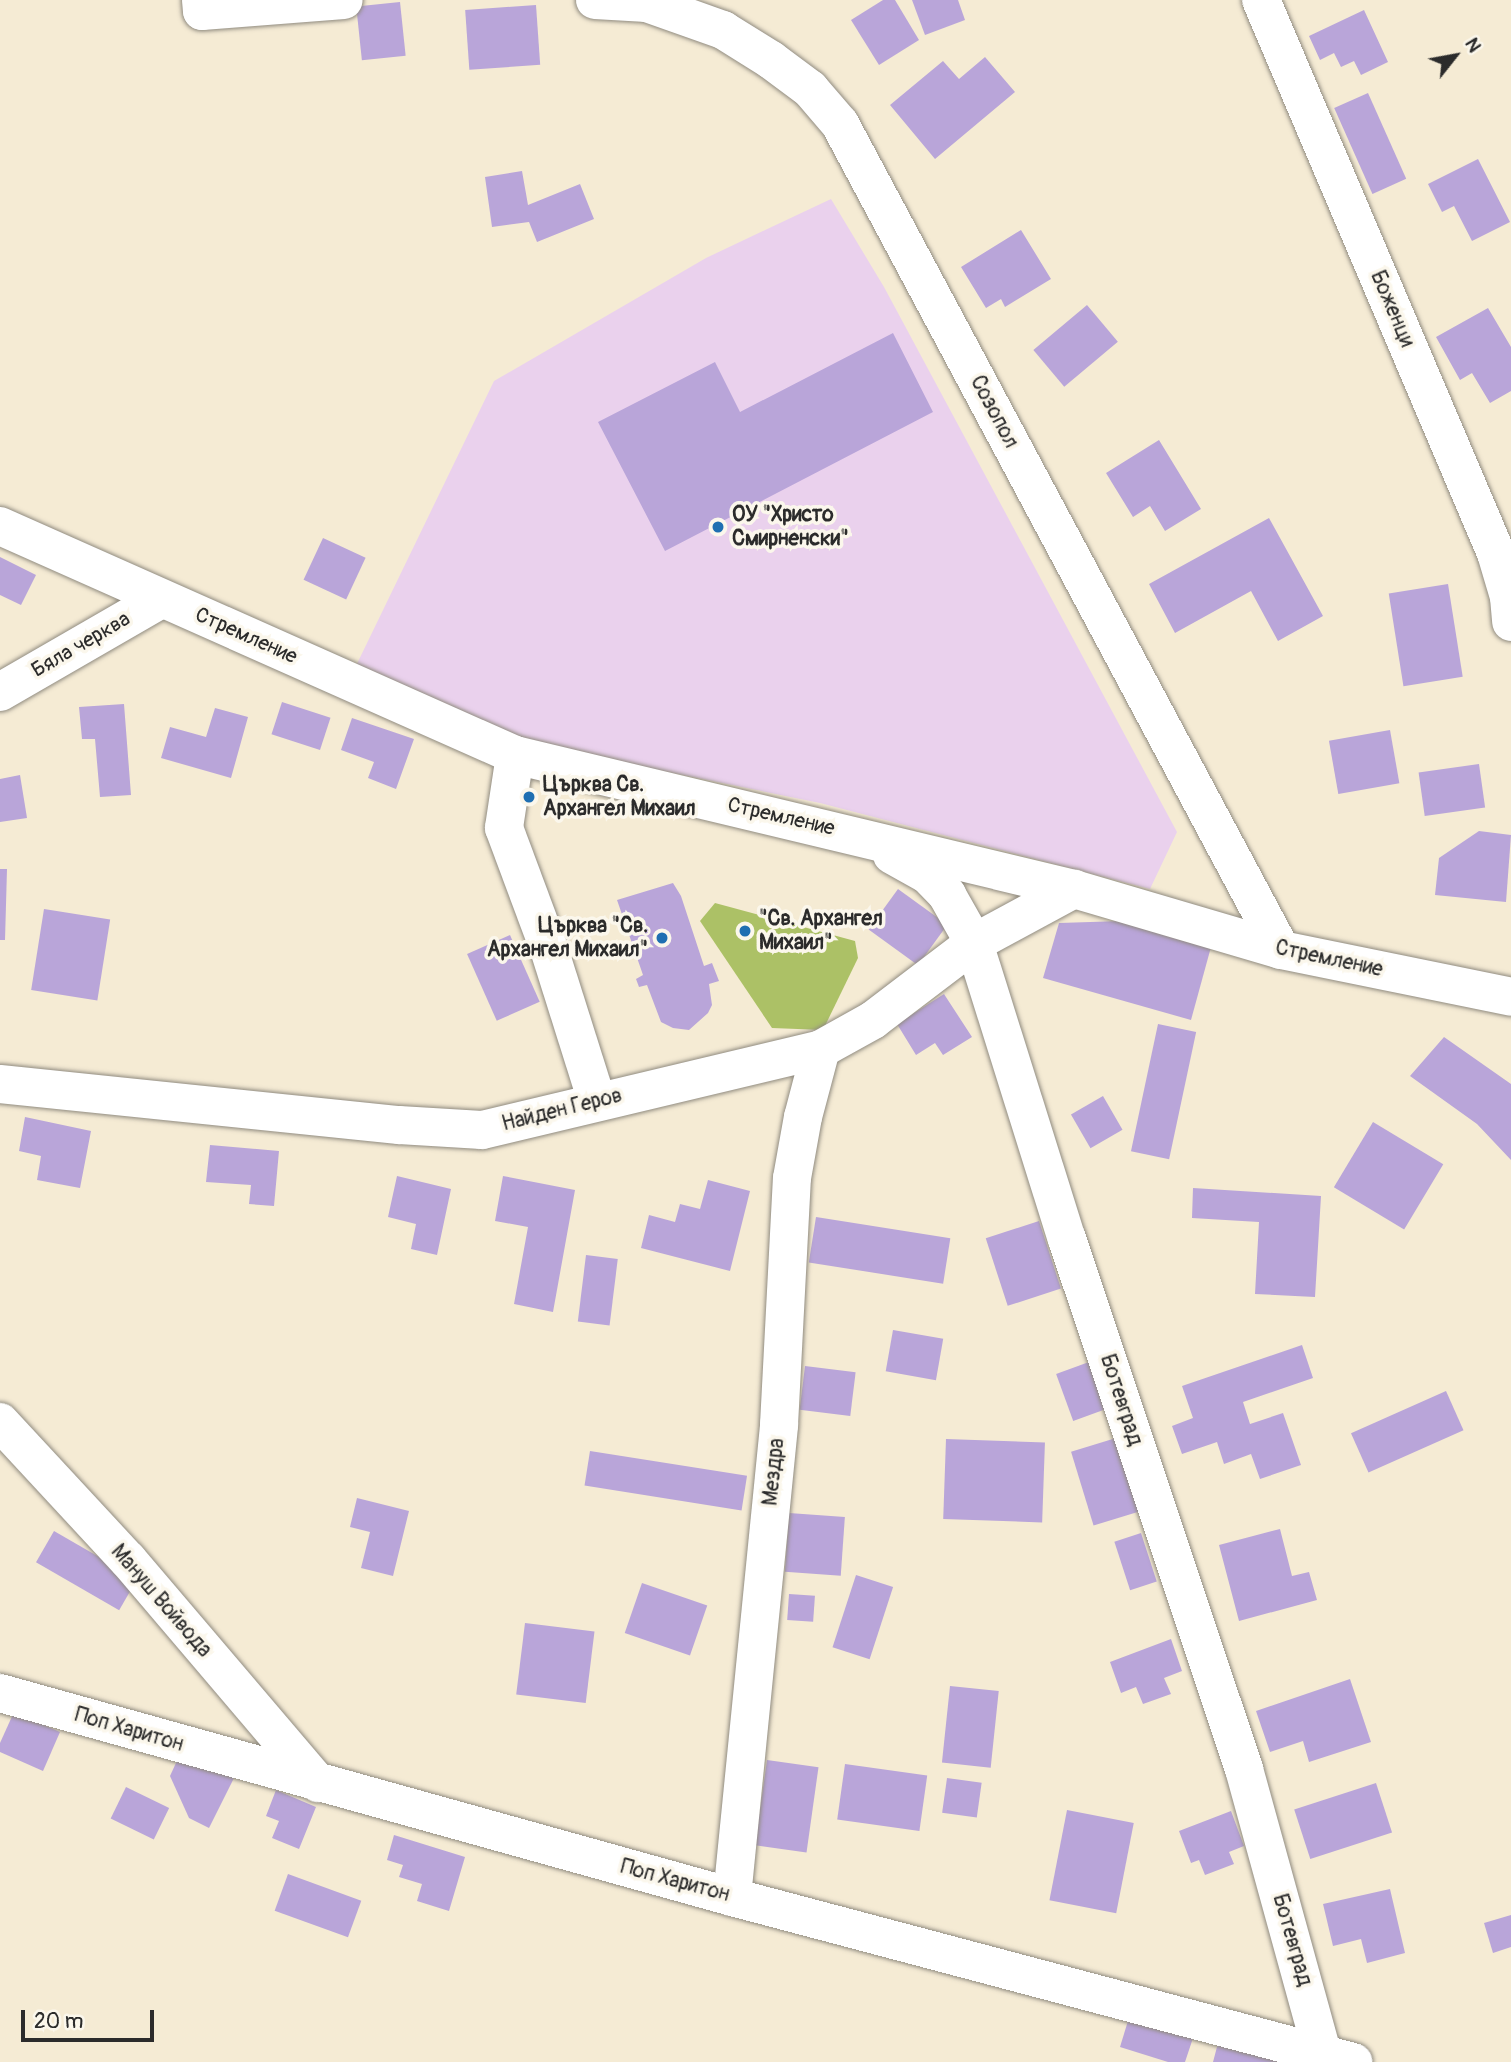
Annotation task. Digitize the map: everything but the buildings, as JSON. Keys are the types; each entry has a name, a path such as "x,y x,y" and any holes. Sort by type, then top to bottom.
{"street":[{"path":"201,6 344,0"},
{"name":"Созопол","path":"595,0 647,3 723,30 771,60 810,89 840,124 1281,950"},
{"name":"Боженци","path":"1261,0 1496,553 1509,597 1511,622"},
{"name":"Стремление","path":"0,526 515,755 1074,889 1281,950 1511,997"},
{"name":"Бяла черква","path":"0,692 161,599"},
{"path":"515,755 504,828 549,948 597,1101"},
{"name":"Ботевград","path":"816,825 891,854 928,875 947,895 974,943 1067,1239 1338,2058"},
{"name":"Найден Геров","path":"0,1084 482,1130 821,1049 873,1020 974,943 1074,889"},
{"name":"Мездра","path":"733,1897 779,1425 792,1178 803,1117 821,1049"},
{"name":"Мануш Войвода","path":"0,1422 128,1560 317,1783"},
{"name":"Поп Харитон","path":"0,1693 733,1897 1338,2058"}],"shaded area":[{"name":"ОУ \"Христо Смирненски\"","path":"831,199 884,287 1177,832 1150,889 820,803 526,743 353,672 494,381 706,258"}],"green space":[{"path":"715,903 855,941 858,958 823,1030 772,1028 700,921"}],"place":[{"name":"ОУ \"Христо Смирненски\"","path":"718,527"},
{"name":"Църква Св. Архангел Михаил","path":"529,797"},
{"name":"\"Св. Архангел Михаил\"","path":"745,931"},
{"name":"Църква \"Св. Архангел Михаил\"","path":"662,938"}]}
